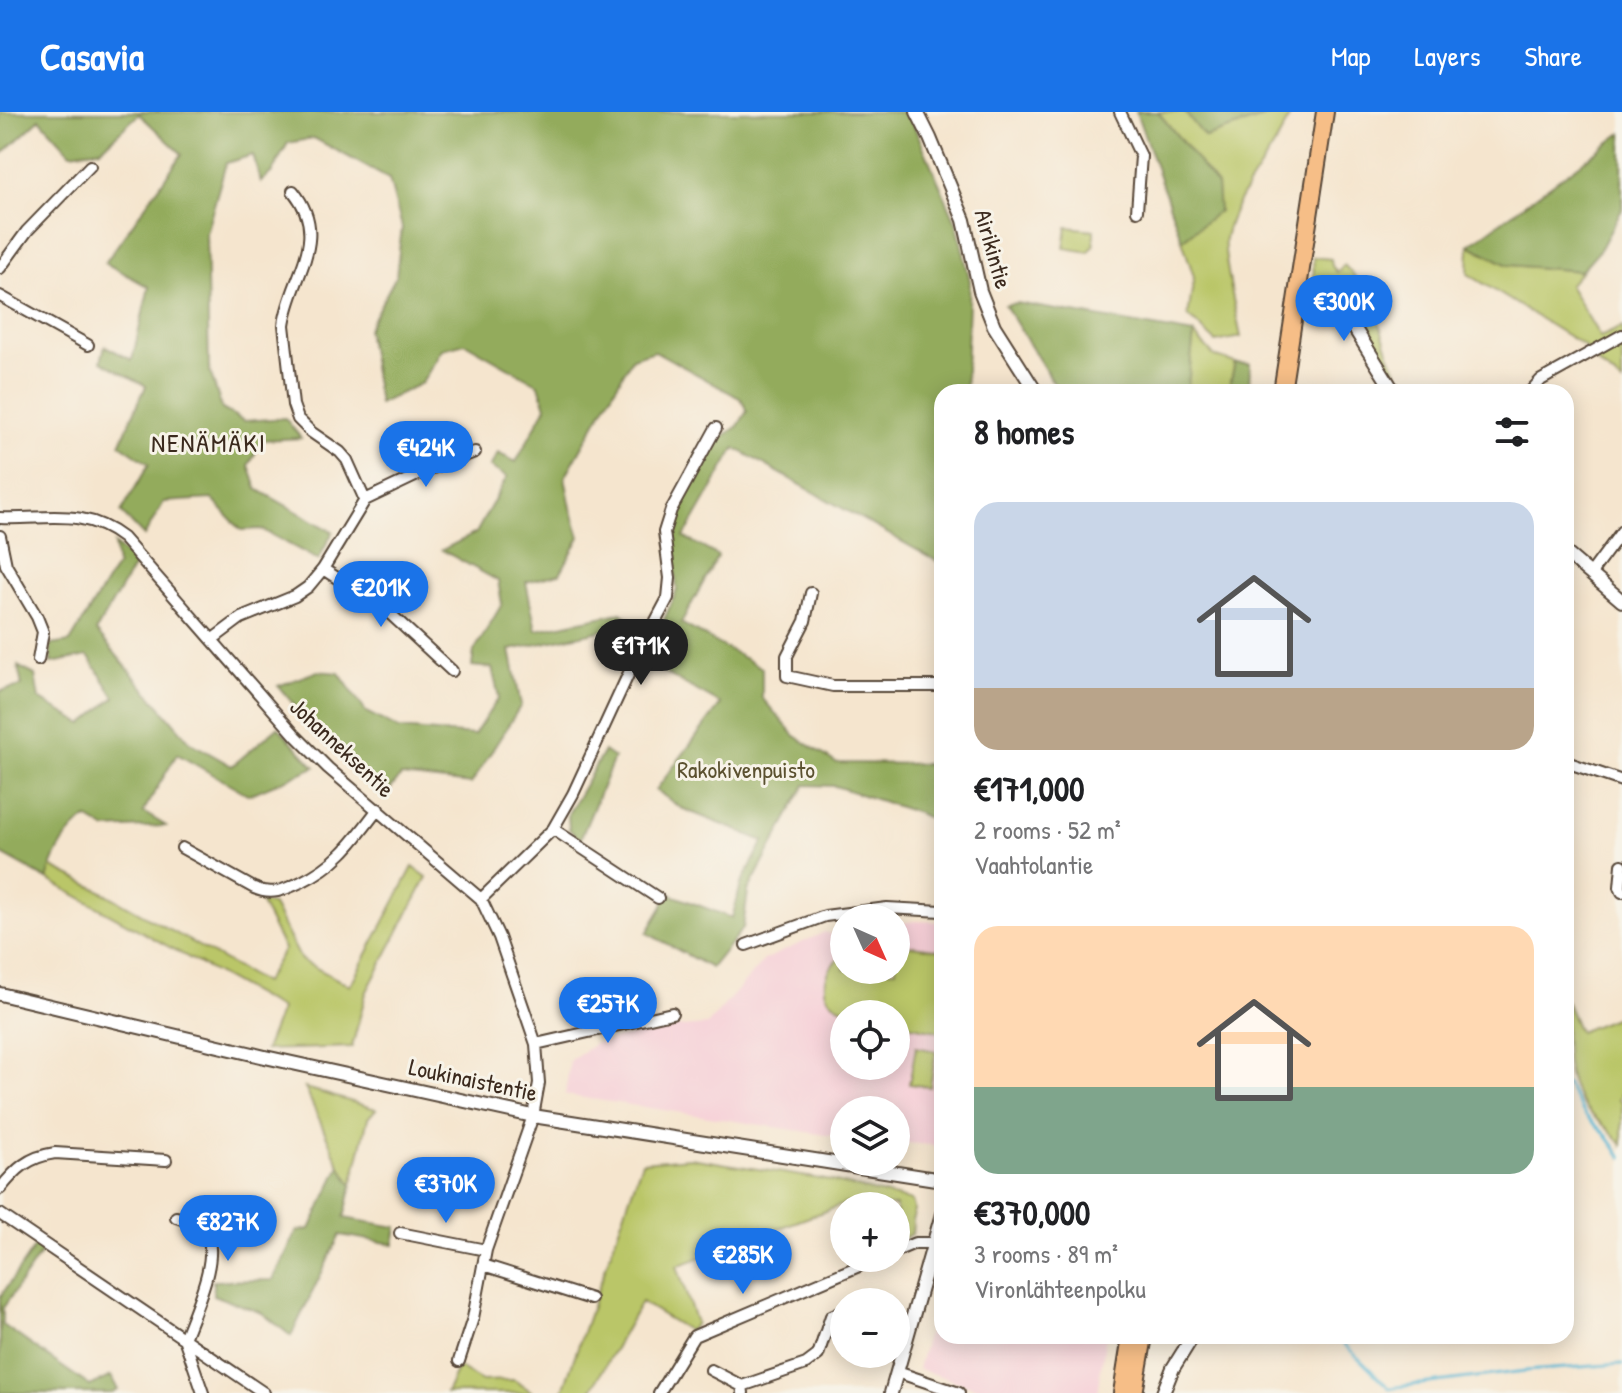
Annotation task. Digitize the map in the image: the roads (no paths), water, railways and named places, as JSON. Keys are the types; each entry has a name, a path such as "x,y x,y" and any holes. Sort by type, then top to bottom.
{"highway":[{"path":"1283,384 1325,112"},
{"path":"1122,1393 1130,1344"},
{"path":"1134,1393 1143,1344"}],"street":[{"name":"Airikintie","path":"917,112 964,220 980,291 994,326 1031,384"},
{"path":"1120,112 1141,156 1137,211"},
{"path":"0,268 27,231 90,166"},
{"path":"293,191 304,205 309,234 305,264 284,325 293,405 304,426 347,460 365,500"},
{"path":"1297,288 1324,297 1345,313 1389,384"},
{"path":"0,296 88,345"},
{"path":"1537,384 1622,335"},
{"path":"481,899 553,829 573,794 634,662 668,598 670,578 664,532 671,510 716,428"},
{"path":"213,639 241,618 295,596 308,587 323,569 365,500 430,469 475,452"},
{"name":"Johanneksentie","path":"0,518 89,519 109,527 151,569 296,736 328,768 481,899 507,955 536,1044 539,1083 533,1116 486,1250 473,1318 459,1361"},
{"path":"1591,573 1622,531"},
{"path":"0,536 6,565 43,632 38,660"},
{"path":"1574,563 1591,573 1622,601"},
{"path":"323,569 385,609 452,671"},
{"path":"811,593 805,621 787,656 787,676 833,686 934,686"},
{"path":"1574,765 1622,781"},
{"path":"182,848 254,888 265,893 277,892 317,874 336,861 378,809"},
{"path":"553,829 658,898"},
{"path":"1622,865 1622,892"},
{"path":"746,945 825,916 887,908 934,911"},
{"name":"Loukinaistentie","path":"0,994 533,1116 934,1179"},
{"path":"536,1044 672,1013"},
{"path":"0,1189 15,1169 40,1155 55,1153 166,1160"},
{"path":"0,1214 264,1393"},
{"path":"176,1217 203,1228 211,1243 212,1257 184,1339 203,1393"},
{"path":"400,1233 486,1250"},
{"path":"910,1245 934,1243"},
{"path":"910,1326 934,1246"},
{"path":"483,1265 591,1299"},
{"path":"659,1393 694,1336 845,1272"},
{"path":"711,1370 742,1389 806,1364 818,1355 830,1319"},
{"path":"1163,1393 1173,1368 1188,1344"},
{"path":"891,1393 898,1368"},
{"path":"897,1372 959,1393"}],"waterway":[{"path":"1574,1097 1585,1115 1606,1135 1622,1157"},
{"path":"1344,1344 1389,1388 1525,1371 1622,1364"}],"district":[{"name":"NENÄMÄKI","path":"209,443"}],"park label":[{"name":"Rakokivenpuisto","path":"746,770"}]}
